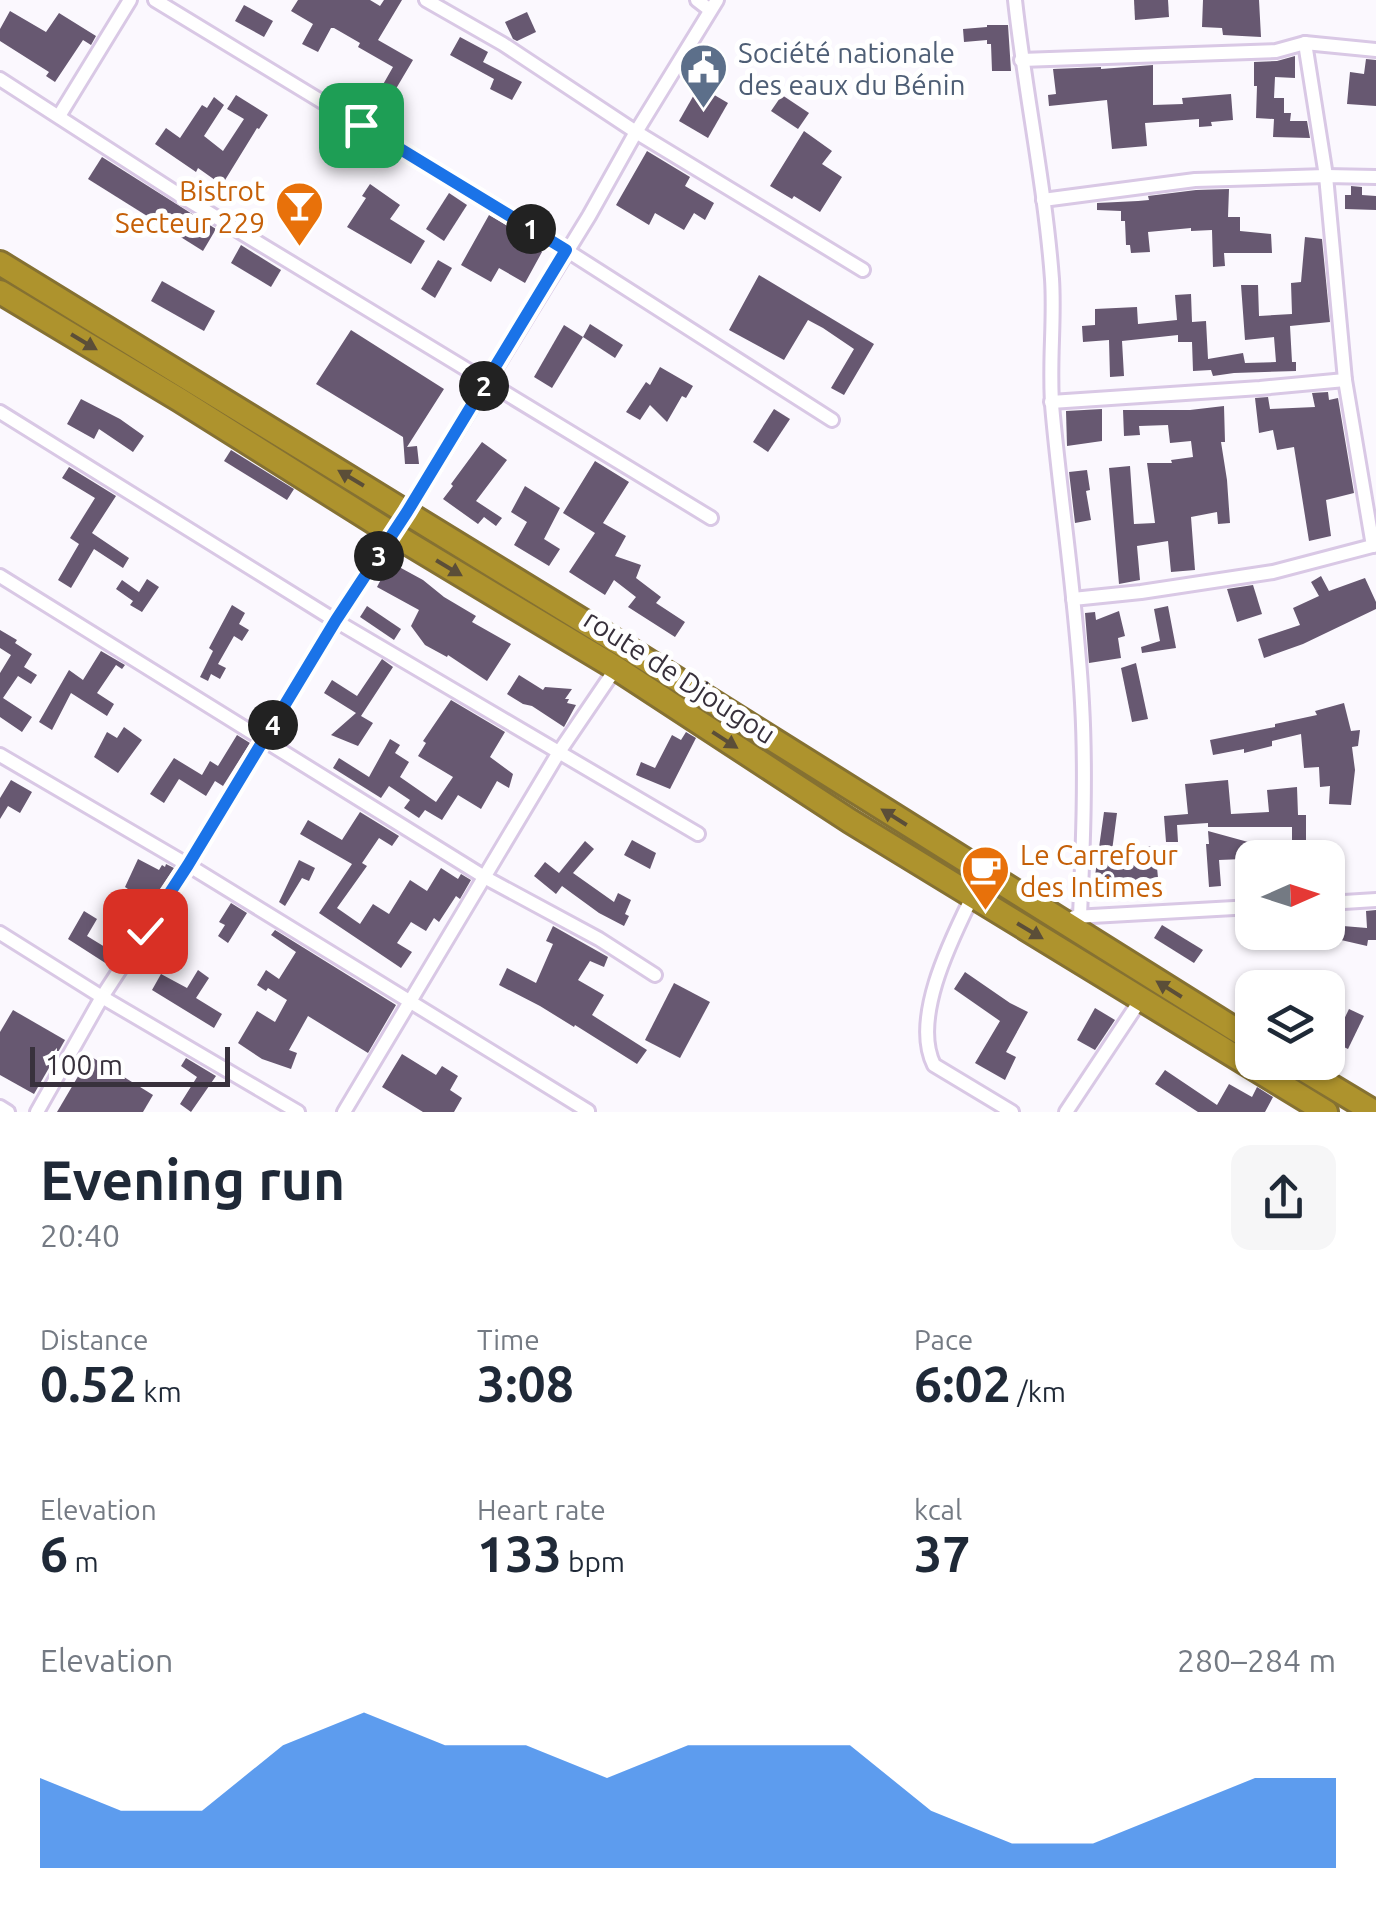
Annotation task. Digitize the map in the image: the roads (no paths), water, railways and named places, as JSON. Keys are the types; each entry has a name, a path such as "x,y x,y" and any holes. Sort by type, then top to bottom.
{"highway":[{"name":"route de Djougou","path":"0,263 1056,918 1326,1112"},
{"name":"route de Djougou","path":"0,292 616,668 850,821 1141,999 1221,1035 1235,1037"},
{"path":"1321,1080 1374,1112"}],"street":[{"path":"60,116 130,0"},
{"path":"155,0 566,250 832,420"},
{"path":"426,0 503,44 636,132 863,270"},
{"path":"37,1112 102,997 407,512 714,5 696,0"},
{"path":"1015,0 1052,282 1052,402 1073,599 1083,744 1080,916"},
{"path":"1021,60 1276,51 1304,42 1376,50"},
{"path":"1073,599 1272,572 1374,546 1346,380 1326,176 1304,42"},
{"path":"0,79 178,194 711,518"},
{"path":"1043,200 1195,180 1376,177"},
{"path":"1052,402 1346,380"},
{"path":"0,412 336,620 698,834"},
{"path":"0,576 486,878 600,939 655,975"},
{"path":"344,1112 559,752 616,668"},
{"path":"0,755 188,865 588,1111"},
{"path":"972,896 951,940 931,1001 926,1035 928,1053 934,1065 1012,1112"},
{"path":"1345,902 1376,900"},
{"path":"1056,918 1235,908"},
{"path":"0,933 298,1112"},
{"path":"1066,1112 1141,999"},
{"path":"0,1107 8,1112"}],"place":[{"name":"Société nationale des eaux du Bénin","path":"703,110"},
{"name":"Bistrot Secteur 229","path":"300,248"},
{"name":"Le Carrefour des Intimes","path":"985,912"}]}
